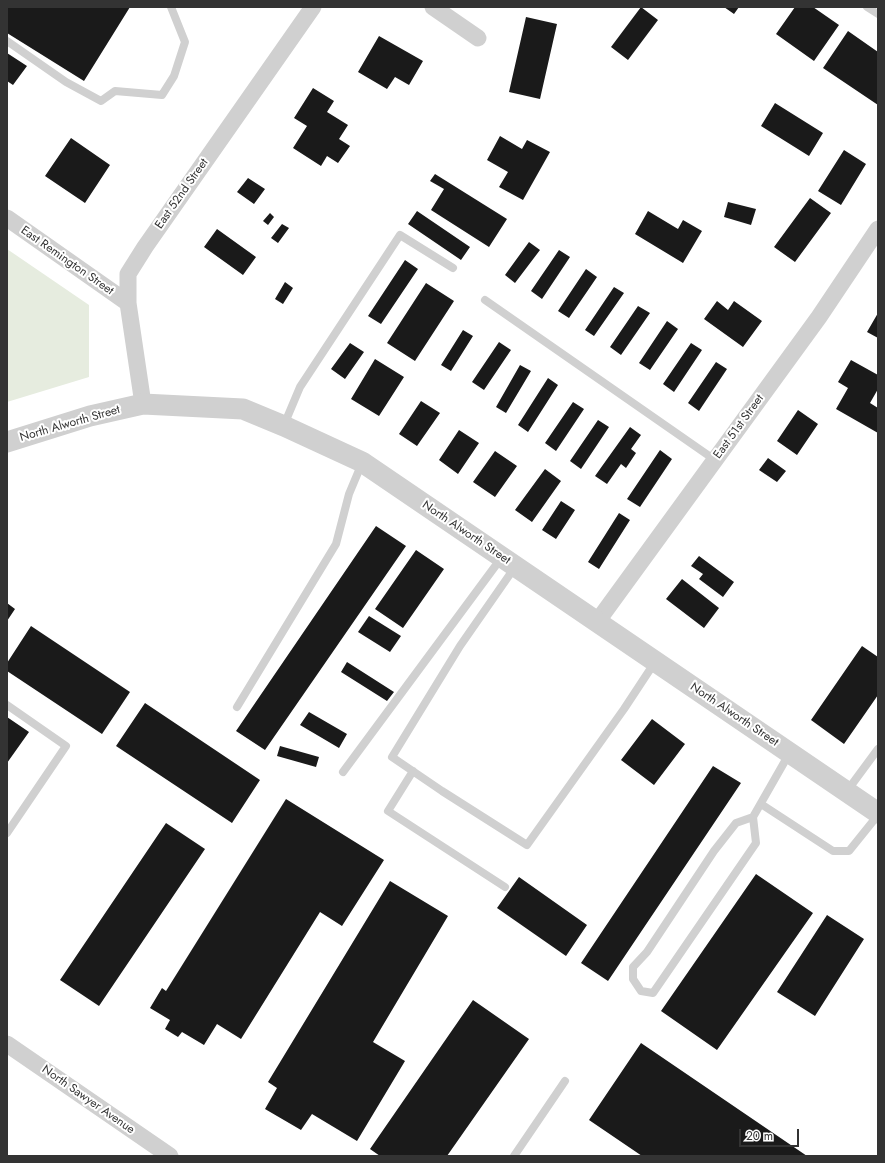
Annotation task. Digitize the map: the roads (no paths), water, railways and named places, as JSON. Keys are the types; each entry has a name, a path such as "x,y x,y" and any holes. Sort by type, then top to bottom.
{"street":[{"name":"East 52nd Street","path":"143,404 128,303 128,274 144,247 313,7"},
{"path":"434,7 478,38"},
{"name":"East Remington Street","path":"7,218 128,303"},
{"name":"East 51st Street","path":"597,622 819,317 878,229"},
{"name":"North Alworth Street","path":"7,442 90,416 143,404 243,409 284,426 362,462 878,814"},
{"name":"North Sawyer Avenue","path":"7,1044 170,1156"}],"lane":[{"path":"7,41 66,82 101,101 115,91 162,95 174,76 185,42 171,7"},
{"path":"867,7 878,14"},
{"path":"284,426 300,387 400,235 453,268"},
{"path":"485,300 715,460"},
{"path":"237,707 336,544 349,494 362,462"},
{"path":"509,562 460,646 392,756 442,791 527,845 624,709 655,662"},
{"path":"343,772 509,562"},
{"path":"7,705 66,746 7,833"},
{"path":"847,792 878,749"},
{"path":"753,818 736,823 714,851 647,952 633,967 633,979 641,991 654,993 756,843 753,818 789,753"},
{"path":"413,770 388,812 504,887"},
{"path":"761,804 833,851 849,851 878,814"},
{"path":"514,1156 565,1081"}]}
